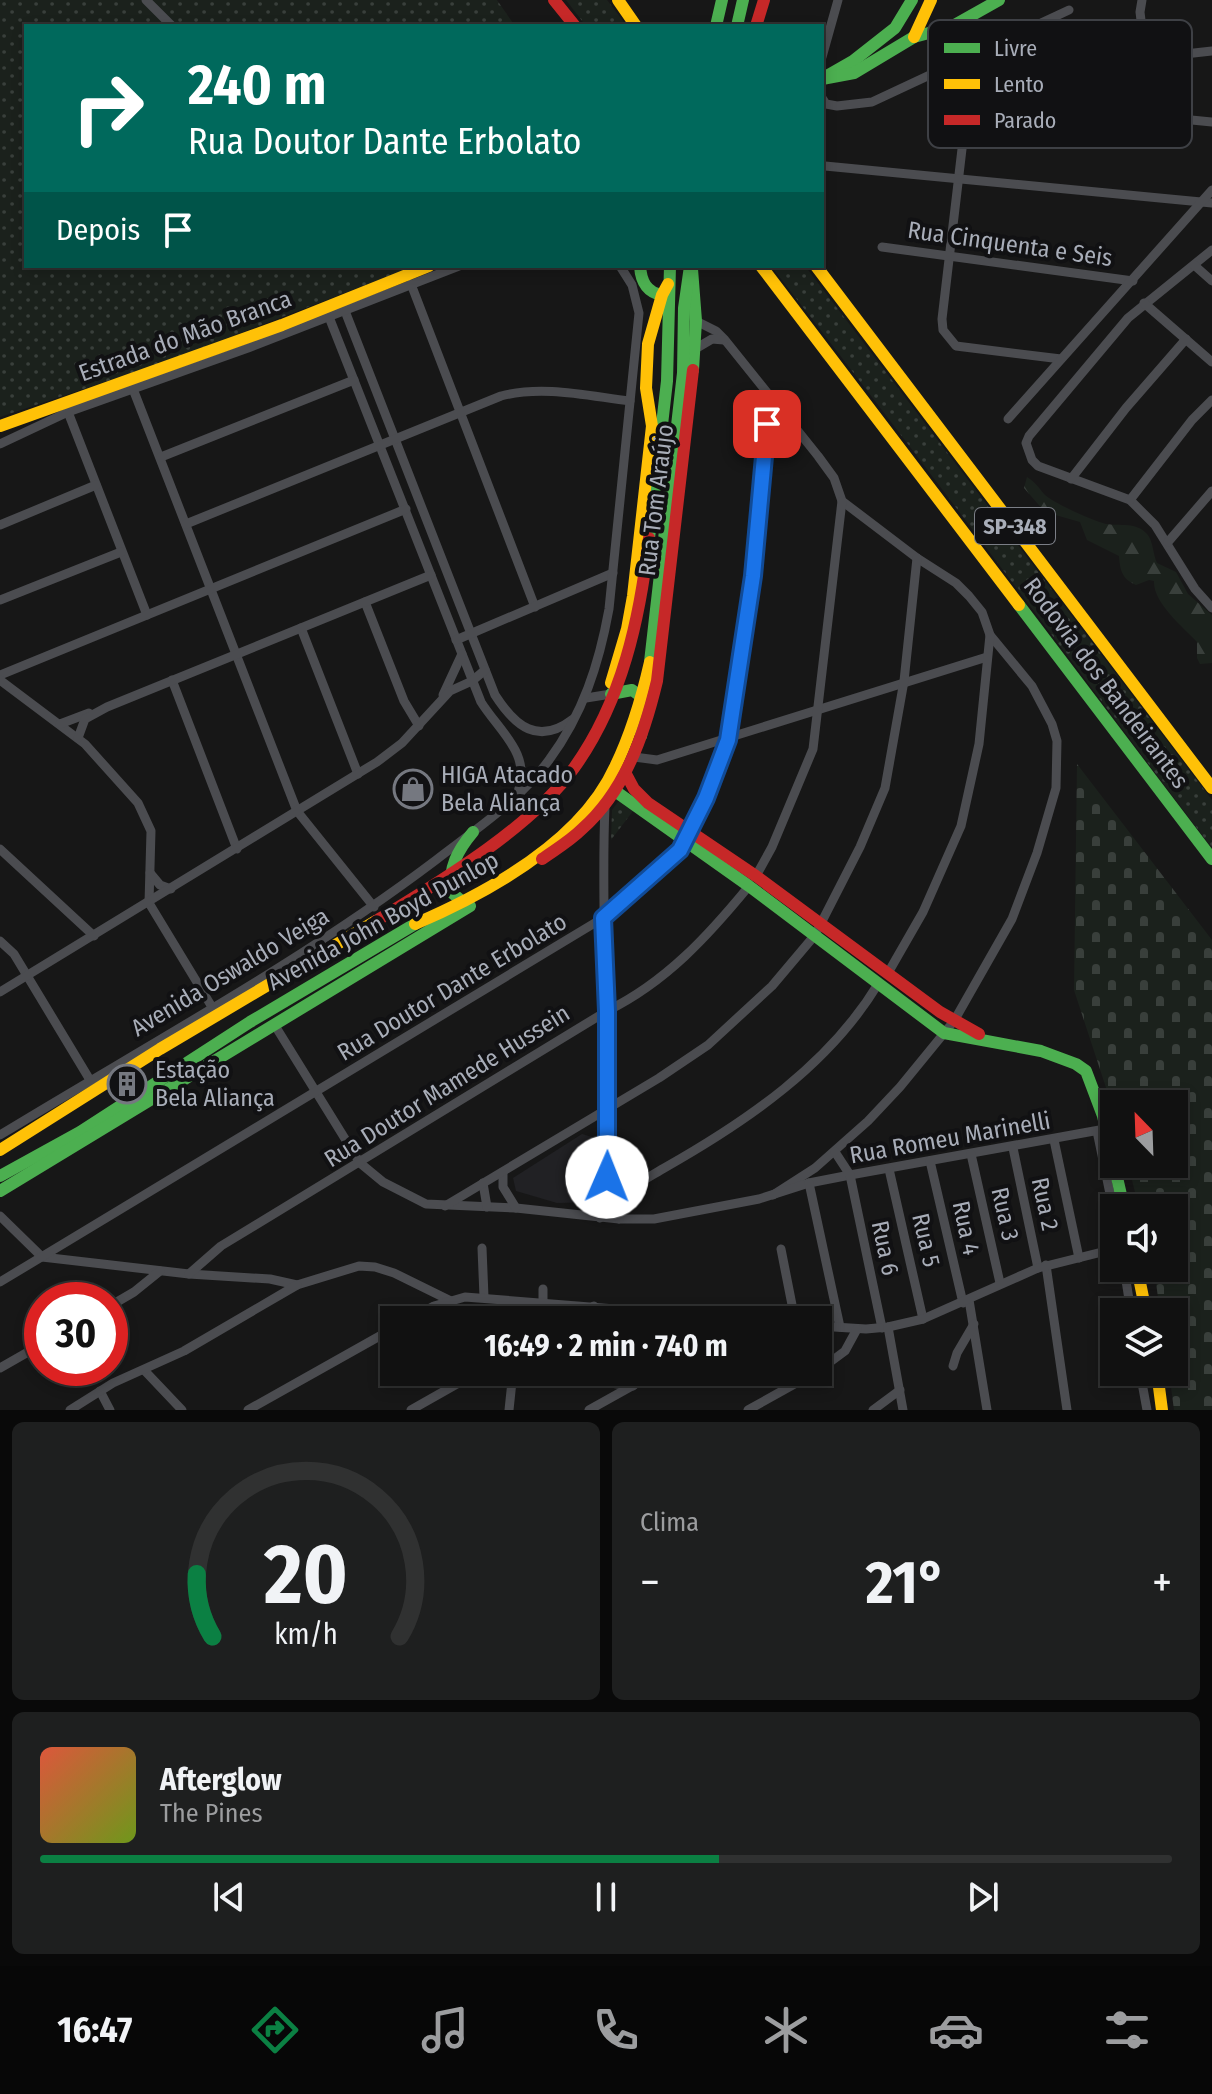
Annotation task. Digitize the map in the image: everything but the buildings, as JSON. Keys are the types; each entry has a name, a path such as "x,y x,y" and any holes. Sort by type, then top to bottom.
{"main road":[{"path":"554,0 573,24"},
{"path":"618,0 635,24"},
{"path":"716,24 722,0"},
{"path":"738,23 743,0"},
{"path":"738,23 751,0"},
{"path":"757,24 764,0"},
{"path":"824,77 853,61 895,28 912,0"},
{"path":"914,37 931,0"},
{"path":"963,20 999,0"},
{"path":"895,28 914,37"},
{"path":"824,78 854,73 914,37 928,33"},
{"name":"Estrada do Mão Branca","path":"0,426 282,325 423,268"},
{"path":"640,268 642,282 647,289 654,294 665,290"},
{"name":"Avenida John Boyd Dunlop","path":"0,1150 160,1049 450,875 523,821 574,768 592,738 627,661 642,598 667,381 665,290 670,268"},
{"name":"Avenida John Boyd Dunlop","path":"0,1176 91,1126 250,1022 410,926 483,896 532,862 571,827 602,790 615,768 642,696 653,647 683,373 684,308 691,268"},
{"name":"Rua Tom Araújo","path":"641,736 657,681 695,349 691,268"},
{"name":"Rodovia dos Bandeirantes","path":"763,268 1212,859"},
{"name":"Rodovia dos Bandeirantes","path":"818,268 1212,788"},
{"path":"532,862 585,827 605,806 626,774 641,736 646,707 642,696 632,690 611,694 633,596 652,426 646,388 650,332 665,290"},
{"path":"154,371 187,370"},
{"path":"626,774 634,789 687,836"},
{"path":"615,791 687,836 818,930 888,973 954,1021 991,1041"},
{"path":"464,903 451,892 450,875 455,854 473,832"},
{"path":"0,1191 483,896"},
{"path":"818,930 878,984 944,1033 1073,1061 1086,1071 1100,1126"},
{"path":"0,1143 18,1138"},
{"path":"1159,1386 1162,1410"}],"street":[{"path":"146,0 170,24"},
{"path":"824,50 838,0"},
{"path":"1135,0 1141,20"},
{"path":"1140,12 1142,0"},
{"path":"1048,20 1069,10"},
{"path":"1192,53 1212,51"},
{"path":"824,101 837,106 872,102 928,77"},
{"path":"1192,120 1212,122"},
{"path":"962,148 943,330 956,346 1061,359"},
{"path":"825,166 1212,203"},
{"path":"1008,419 1212,190"},
{"name":"Rua Cinquenta e Seis","path":"882,247 1133,281"},
{"path":"1212,250 1144,303 1114,332 1026,443 1038,466 1130,500 1168,542 1195,589 1212,608"},
{"path":"1194,265 1212,281"},
{"path":"0,444 68,412 454,268"},
{"path":"621,268 637,300 636,359"},
{"path":"411,284 535,607"},
{"path":"1144,303 1212,362"},
{"path":"345,311 485,670 503,707 521,726 532,730 550,731 576,717"},
{"path":"329,317 481,702 520,758 523,771 516,797"},
{"path":"696,321 716,331 725,340 834,478 842,501"},
{"path":"636,359 650,332"},
{"path":"695,349 712,339 725,340"},
{"path":"1071,479 1126,408 1186,339"},
{"name":"Avenida Oswaldo Veiga","path":"0,1135 374,907 516,797 549,760 586,698 603,640 611,595 636,359"},
{"path":"161,457 354,380"},
{"path":"133,389 297,811 374,907"},
{"path":"186,524 519,391 537,390 630,401"},
{"name":"Rua Doutor Dante Erbolato","path":"0,1282 603,918 665,866 687,836 706,798 728,740 753,576 771,400"},
{"path":"1130,500 1192,420 1212,400"},
{"path":"68,412 147,615"},
{"path":"0,525 96,485"},
{"path":"1168,542 1210,499"},
{"name":"Rua Romeu Marinelli","path":"773,1195 835,1152 900,1087 954,1021 1012,919 1048,819 1058,773 1057,741 1045,708 1032,686 990,635 982,612 956,583 917,558 842,501"},
{"name":"Rua Doutor Mamede Hussein","path":"189,1274 221,1246 633,998 689,954 752,881 772,847 809,762 818,729 842,501"},
{"path":"212,1007 149,903 153,844 147,817 138,803 78,738 0,678 39,659 406,509"},
{"path":"3,595 121,552"},
{"path":"445,1206 708,1045 772,986 818,930 860,847 885,788 904,681 917,558"},
{"path":"456,640 613,573"},
{"path":"60,724 431,575"},
{"path":"580,588 597,588 611,595"},
{"path":"365,602 404,701 419,726"},
{"path":"301,628 358,774"},
{"path":"888,973 923,912 961,826 979,744 990,635"},
{"path":"0,992 237,849 402,743 442,698 462,654"},
{"path":"634,757 657,760 728,740 904,681 987,657"},
{"path":"16,692 18,675 39,659"},
{"path":"442,698 485,670"},
{"path":"172,680 237,849"},
{"path":"586,698 611,694"},
{"path":"78,738 85,719 107,707"},
{"path":"605,806 603,918 607,1011 607,1177 609,1194 619,1219"},
{"path":"0,849 94,936"},
{"path":"150,873 160,885 171,889"},
{"path":"0,941 14,954 90,1080"},
{"path":"600,1218 609,1194 723,1135 764,1105 825,1051 855,1017 878,984"},
{"name":"Rua Romeu Marinelli","path":"274,1024 360,1163 383,1182 426,1204 516,1208 619,1219 680,1215 773,1195 809,1183 1100,1130"},
{"path":"1054,1140 1079,1258"},
{"name":"Rua 2","path":"1013,1148 1042,1267 1067,1410"},
{"path":"835,1152 850,1175"},
{"name":"Rua 3","path":"971,1154 1000,1283"},
{"name":"Rua 4","path":"930,1161 974,1324 987,1410"},
{"name":"Rua Romeu Marinelli","path":"809,1183 815,1168"},
{"name":"Rua 5","path":"889,1169 923,1319"},
{"path":"503,1172 503,1187 516,1208"},
{"name":"Rua 6","path":"850,1175 903,1410"},
{"path":"483,1183 487,1207"},
{"path":"809,1183 840,1327"},
{"path":"0,1216 42,1257 189,1274 270,1279 297,1285"},
{"path":"482,1248 484,1297"},
{"path":"781,1249 792,1306"},
{"path":"832,1327 885,1328 923,1319 1042,1267 1100,1253"},
{"path":"70,1410 100,1391 184,1351 297,1285 359,1266 394,1273 451,1301"},
{"path":"128,1296 160,1271"},
{"path":"543,1289 543,1302"},
{"path":"434,1306 465,1297 594,1306"},
{"path":"953,1366 974,1324"},
{"path":"832,1362 845,1351 857,1329"},
{"path":"248,1410 380,1336"},
{"path":"0,1368 24,1354"},
{"path":"144,1370 182,1410"},
{"path":"411,1410 453,1386"},
{"path":"509,1410 512,1386"},
{"path":"589,1410 633,1386"},
{"path":"748,1410 790,1386"},
{"path":"1143,1386 1147,1410"},
{"path":"873,1410 900,1390"},
{"path":"100,1391 110,1410"}],"shaded area":[{"path":"582,1134 592,1137 597,1159 598,1202 557,1203 516,1191 513,1178"}],"green space":[{"path":"0,0 497,0 514,24 24,24 24,268 410,268 173,359 0,417"},
{"path":"566,0 607,0 625,24 584,24"},
{"path":"773,268 807,268 1212,800 1212,848"},
{"path":"1027,477 1049,498 1074,511 1106,524 1138,528 1147,534 1157,563 1176,572 1188,594 1212,615 1212,663 1200,664 1197,642 1163,606 1154,581 1136,585 1128,580 1121,570 1119,556 1087,540 1080,522 1045,512 1024,488"},
{"path":"1077,764 1212,940 1212,1410 1174,1410 1171,1386 1188,1386 1188,1298 1158,1298 1156,1282 1188,1282 1188,1194 1136,1194 1132,1178 1188,1178 1188,1090 1107,1090 1074,990"},
{"path":"618,802 633,811 611,840 612,810"}],"traffic: fast":[{"path":"716,24 722,0"},
{"path":"737,24 743,0"},
{"path":"825,77 853,61 895,28 912,0"},
{"path":"963,20 999,0"},
{"path":"824,79 854,73 914,37 928,33"},
{"path":"640,268 645,285 662,295"},
{"path":"649,538 667,381 670,268"},
{"path":"650,662 683,373 684,308 690,268"},
{"path":"692,269 696,321 693,370"},
{"path":"1019,605 1212,859"},
{"path":"611,694 632,690 643,698 645,710 641,736"},
{"path":"615,791 749,886 944,1033 1041,1051 1086,1071 1103,1116 1121,1194"},
{"path":"464,903 451,892 451,875 458,853 473,832"},
{"path":"0,1191 470,906"},
{"path":"0,1176 80,1132 250,1022 415,924"}],"traffic: slow":[{"path":"618,0 635,24"},
{"path":"914,37 931,0"},
{"path":"0,426 282,325 424,268"},
{"path":"763,268 1019,605"},
{"path":"818,268 1212,788"},
{"path":"611,683 633,596 652,426 646,388 648,344 668,284"},
{"path":"415,924 501,880 529,862 580,819 600,794 621,754 636,715 650,662"},
{"path":"0,1150 160,1049 376,921"},
{"path":"1140,1282 1143,1298"},
{"path":"1159,1386 1162,1410"}],"traffic: jam":[{"path":"554,0 573,24"},
{"path":"757,24 764,0"},
{"path":"542,859 577,833 610,797 631,761 646,722 657,681 693,370"},
{"path":"376,921 455,872 509,833 534,812 574,768 605,715 626,658 640,599 649,538"},
{"path":"626,774 634,789 648,803 756,876 940,1012 979,1034"}],"place":[{"name":"HIGA Atacado Bela Aliança","path":"413,789"},
{"name":"Estação Bela Aliança","path":"127,1084"}],"route":[{"path":"607,1177 607,1011 603,918 680,850 717,774 728,740 753,576 767,424"}]}
